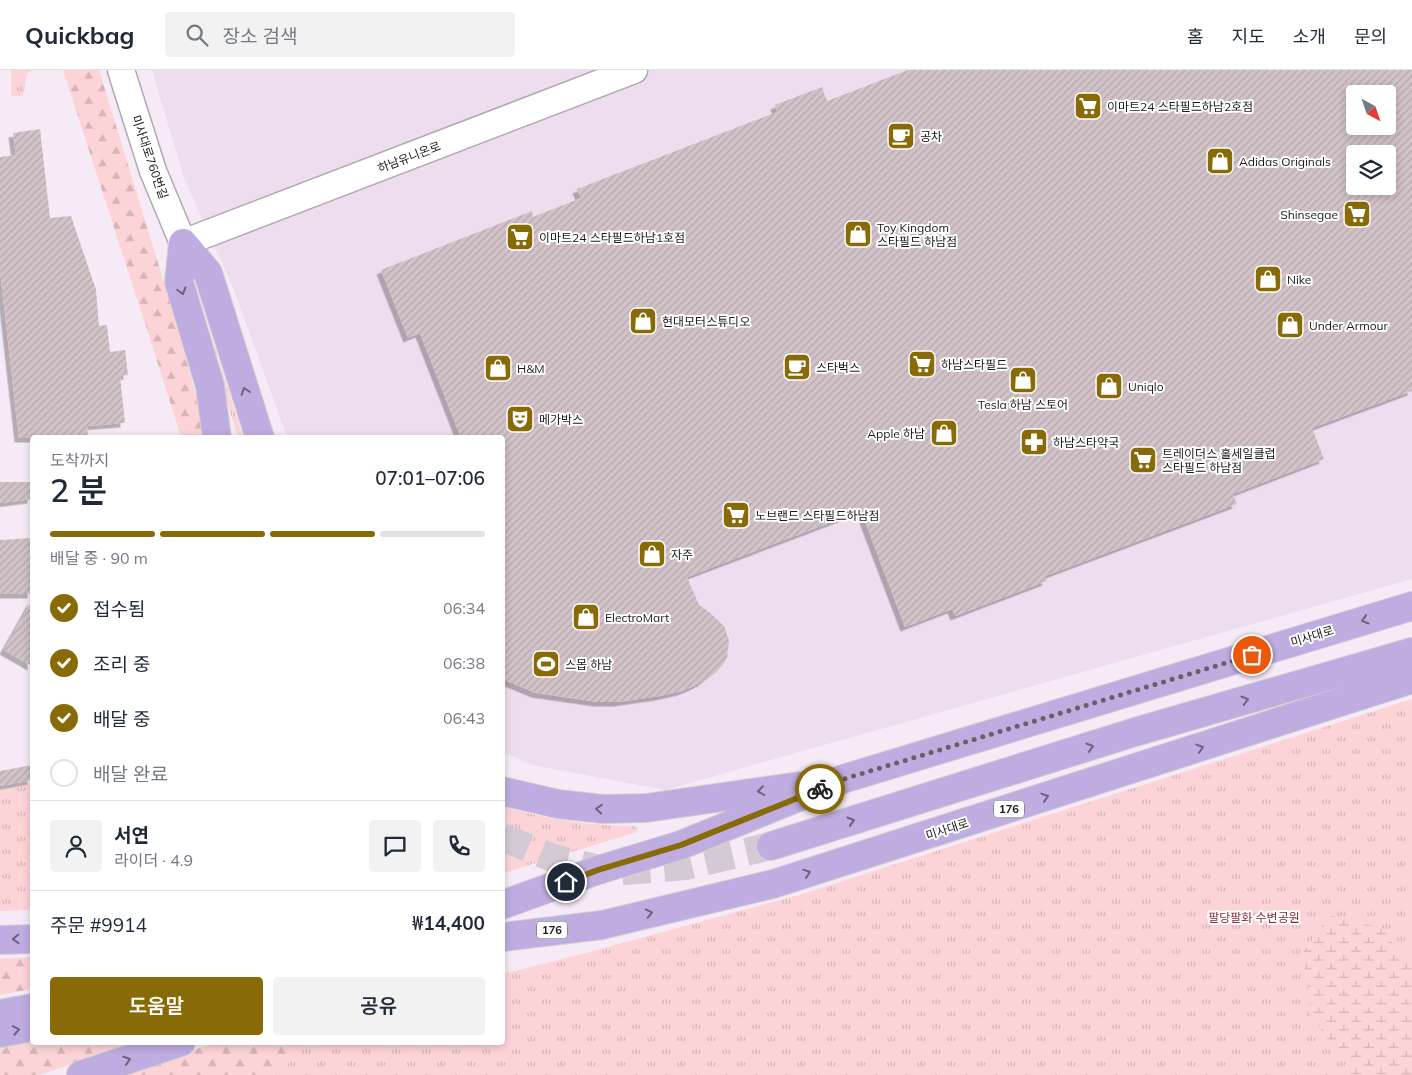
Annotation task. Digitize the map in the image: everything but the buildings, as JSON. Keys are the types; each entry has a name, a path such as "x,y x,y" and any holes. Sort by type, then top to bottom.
{"main road":[{"name":"미사대로760번길","path":"121,70 153,171 183,243"},
{"name":"하남유니온로","path":"183,243 634,70"},
{"path":"183,243 179,282 210,386 228,435"},
{"path":"183,243 208,273 259,435"},
{"path":"210,386 217,435"},
{"name":"미사대로","path":"505,904 598,870 681,845 844,779 1412,606"},
{"path":"771,846 1135,732 1412,652"},
{"name":"미사대로","path":"505,937 602,925 773,884 1412,679"},
{"path":"505,792 558,804 603,809 646,808 844,779"},
{"path":"505,888 598,870"},
{"path":"505,951 602,925"},
{"path":"0,940 30,939"},
{"path":"0,1014 30,1008"},
{"path":"0,1033 30,1027"},
{"path":"81,1075 172,1045"}],"shaded area":[{"name":"하남스타필드","path":"152,70 1412,70 1412,579 665,790 532,765 505,753 505,435 286,435 234,290 184,178"}],"green space":[{"path":"11,70 32,70 27,74 23,96 11,96"},
{"path":"63,70 99,70 169,299 206,435 180,435"},
{"path":"196,288 242,435 237,435 193,290"},
{"name":"팔당팔화 수변공원","path":"1412,699 1412,1075 121,1075 222,1045 505,1045 505,973 799,895"},
{"path":"30,783 30,910 0,911 0,789"},
{"path":"505,807 552,818 584,823 635,826 638,829 637,832 505,872"},
{"path":"1332,916 1382,928 1405,961 1412,960 1412,1075 1348,1075 1349,1056 1329,1042 1311,1015 1303,952"},
{"path":"30,957 30,989 0,995 0,959"},
{"path":"30,1038 30,1045 129,1045 39,1075 0,1075 0,1044"},
{"path":"209,1045 308,1045 276,1075 118,1075"}],"tunnel":[{"path":"505,838 553,858 613,872 686,866 771,846"}],"way so far":[{"path":"820,789 844,779 1252,655"}],"place":[{"name":"이마트24 스타필드하남2호점","path":"1088,106"},
{"name":"공차","path":"901,136"},
{"name":"Adidas Originals","path":"1220,161"},
{"name":"Shinsegae","path":"1357,214"},
{"name":"Toy Kingdom 스타필드 하남점","path":"858,234"},
{"name":"이마트24 스타필드하남1호점","path":"520,237"},
{"name":"Nike","path":"1268,279"},
{"name":"현대모터스튜디오","path":"643,321"},
{"name":"Under Armour","path":"1290,325"},
{"name":"하남스타필드","path":"922,364"},
{"name":"스타벅스","path":"797,367"},
{"name":"H&M","path":"498,368"},
{"name":"Tesla 하남 스토어","path":"1023,380"},
{"name":"Uniqlo","path":"1109,386"},
{"name":"메가박스","path":"520,419"},
{"name":"Apple 하남","path":"944,433"},
{"name":"하남스타약국","path":"1034,442"},
{"name":"트레이더스 홀세일클럽 스타필드 하남점","path":"1143,460"},
{"name":"노브랜드 스타필드하남점","path":"736,515"},
{"name":"자주","path":"652,554"},
{"name":"ElectroMart","path":"586,617"},
{"name":"스몹 하남","path":"546,664"}],"route":[{"path":"566,882 598,870 681,845 820,789"}]}
